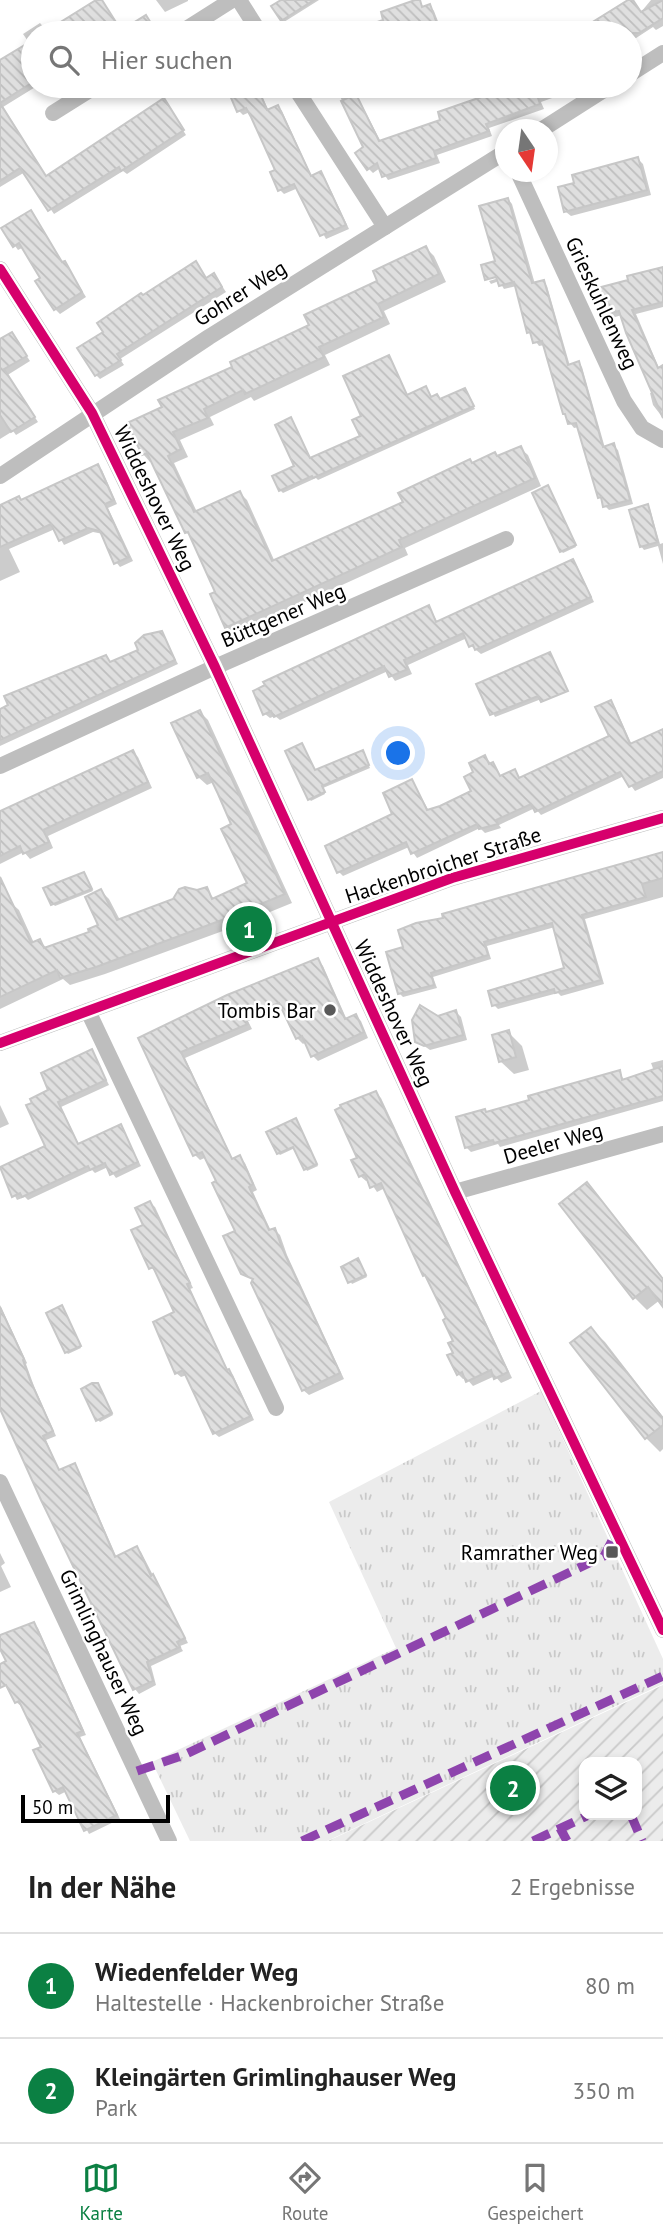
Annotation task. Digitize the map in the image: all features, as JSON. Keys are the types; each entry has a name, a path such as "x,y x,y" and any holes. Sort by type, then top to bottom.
{"street":[{"path":"199,21 232,0"},
{"path":"239,0 252,21"},
{"path":"642,66 663,53"},
{"path":"53,113 77,98"},
{"path":"302,98 385,227"},
{"path":"558,119 591,98"},
{"name":"Gohrer Weg","path":"0,476 209,337 495,159"},
{"name":"Grieskuhlenweg","path":"523,182 624,401 642,428 663,440"},
{"name":"Widdeshover Weg","path":"0,269 92,413 215,667 455,1192 663,1630"},
{"name":"Büttgener Weg","path":"0,766 215,667 506,539"},
{"name":"Hackenbroicher Straße","path":"0,1042 452,878 663,818"},
{"path":"88,1011 276,1408"},
{"name":"Deeler Weg","path":"455,1192 663,1134"},
{"name":"Grimlinghauser Weg","path":"0,1482 169,1841"}],"green space":[{"path":"541,1391 663,1659 663,1684 327,1841 190,1841 152,1762 396,1648 329,1502"},
{"path":"663,1685 663,1841 328,1841"}],"building":[{"path":"96,0 102,0 115,21 62,21"},
{"path":"281,0 314,0 281,21 271,6"},
{"path":"420,0 422,7 430,4 436,21 380,21 383,20 381,12"},
{"path":"628,0 633,0 641,12 663,0 663,18 642,31 642,21 594,21"},
{"path":"146,15 150,21 136,21"},
{"path":"21,47 21,90 0,103 0,60"},
{"path":"164,98 184,130 121,171 119,167 48,211 20,168 0,181 0,103 46,176"},
{"path":"231,98 262,98 267,110 278,105 311,176 321,171 346,225 320,236 294,184 278,191 270,172 275,170 251,117 246,108 237,112"},
{"path":"358,98 379,141 440,120 438,112 479,98 538,98 540,104 495,119 486,124 489,131 434,151 436,158 382,177 377,163 367,170 355,153 363,147 341,101"},
{"path":"638,157 647,190 564,212 558,187 574,183 572,175"},
{"path":"508,198 532,283 544,280 568,365 579,361 603,447 614,443 630,500 603,507 576,423 568,424 563,414 542,341 533,343 530,332 527,333 514,282 499,286 496,277 485,280 481,265 495,261 479,206"},
{"path":"31,210 82,292 54,310 35,281 40,278 19,243 13,247 1,228"},
{"path":"426,246 439,274 378,304 384,317 319,347 324,357 245,394 243,390 204,409 208,418 173,432 181,449 168,456 194,512 240,491 272,561 403,502 398,493 470,459 472,463 495,452 497,456 521,446 535,478 399,540 402,547 225,628 210,594 215,592 188,532 185,533 147,453 142,455 127,423 162,407 158,400 232,367 230,362 309,325 304,315 377,281 373,271"},
{"path":"196,261 206,278 214,273 222,287 117,354 121,360 95,376 77,348 103,332 97,323"},
{"path":"663,267 663,302 632,310 658,368 663,365 663,418 619,311 602,315 590,290 628,280 627,276"},
{"path":"12,332 27,356 4,369 35,417 11,432 0,415 0,339"},
{"path":"389,355 407,395 426,386 431,397 437,394 440,399 465,388 474,406 279,491 272,476 294,466 275,425 291,417 310,458 360,436 352,420 361,416 343,376"},
{"path":"98,464 114,500 105,504 129,557 114,564 100,531 88,528 59,541 51,524 0,547 0,505 19,496 21,500"},
{"path":"548,485 576,545 560,552 532,493"},
{"path":"648,504 658,542 640,547 629,510"},
{"path":"573,559 591,597 475,650 473,645 469,647 463,633 404,660 408,669 389,677 384,666 274,717 271,711 263,715 253,691 265,685 263,682 429,605 436,622"},
{"path":"162,631 175,660 0,740 0,709 8,705 4,696 106,655 110,662 138,650 135,643 144,635"},
{"path":"550,652 568,691 541,702 538,696 490,715 476,684"},
{"path":"611,700 630,744 663,729 663,771 629,787 620,772 535,812 531,804 496,820 498,824 479,829 477,824 411,854 406,842 337,873 325,846 392,814 383,793 412,779 427,810 440,806 471,791 464,777 473,772 469,763 485,755 489,764 493,762 500,776 515,769 519,778 609,736 595,707"},
{"path":"200,710 285,894 96,967 60,978 57,970 0,997 0,877 31,943 40,939 44,948 89,932 88,929 98,925 85,897 101,889 117,920 173,899 179,889 185,887 197,890 207,887 212,899 247,883 221,829 231,824 218,794 208,773 197,778 171,723"},
{"path":"302,743 315,770 363,750 369,765 322,786 325,792 308,800 285,751"},
{"path":"133,750 148,782 43,830 49,842 23,854 20,846 0,856 0,811"},
{"path":"663,852 663,878 642,884 646,897 582,915 601,980 555,993 554,989 492,1006 488,991 564,968 552,923 484,942 488,955 431,973 434,985 398,994 386,952 403,947 398,930 416,923 443,918 442,914"},
{"path":"84,872 92,889 51,905 43,888"},
{"path":"318,958 345,1019 356,1014 364,1032 311,1057 302,1036 296,1039 279,1003 244,1016 248,1024 181,1052 232,1159 240,1155 253,1184 249,1187 269,1230 275,1228 340,1373 302,1391 251,1283 253,1279 241,1274 223,1236 235,1231 212,1183 216,1181 202,1152 193,1156 138,1038 227,995"},
{"path":"420,1005 438,1016 456,1010 463,1035 424,1046 415,1042 412,1020"},
{"path":"509,1030 516,1057 499,1062 492,1035"},
{"path":"92,1049 106,1080 58,1102 78,1144 121,1124 138,1162 110,1175 105,1163 90,1170 88,1166 22,1197 20,1193 12,1197 0,1167 45,1146 26,1105 32,1103 30,1099 48,1090 41,1073"},
{"path":"663,1066 663,1096 494,1143 493,1140 465,1148 456,1117 529,1100 528,1096 620,1070 622,1080"},
{"path":"376,1091 508,1372 494,1379 491,1370 466,1382 462,1372 457,1375 447,1355 453,1353 448,1343 453,1341 443,1320 446,1318 425,1275 423,1276 381,1183 370,1188 365,1174 359,1177 351,1160 357,1158 335,1110 341,1107 340,1105"},
{"path":"296,1118 317,1164 304,1170 293,1147 277,1154 266,1132"},
{"path":"587,1182 663,1279 663,1307 648,1287 633,1299 559,1204"},
{"path":"150,1201 190,1283 187,1284 227,1370 229,1369 251,1416 213,1434 183,1370 175,1374 153,1322 174,1312 153,1267 149,1269 131,1230 143,1225 135,1208"},
{"path":"358,1258 366,1275 348,1283 341,1267"},
{"path":"62,1305 81,1346 65,1353 46,1313"},
{"path":"0,1307 53,1431 43,1436 59,1470 75,1463 115,1557 137,1546 185,1638 177,1642 180,1647 147,1662 153,1681 133,1690 0,1409"},
{"path":"591,1327 663,1418 663,1425 645,1439 570,1343"},
{"path":"98,1383 112,1413 96,1421 81,1389"},
{"path":"34,1622 83,1731 77,1733 117,1815 84,1831 63,1787 53,1792 33,1750 41,1747 19,1701 15,1703 6,1685 0,1688 0,1664 6,1661 0,1649 0,1635"}],"marked path":[{"path":"137,1771 184,1755 604,1556 617,1531"},
{"path":"302,1841 663,1676"},
{"path":"533,1841 579,1820"},
{"path":"633,1820 642,1841"},
{"path":"560,1828 567,1841"}],"cycle path":[{"path":"0,269 92,413 215,667 455,1192 663,1630"},
{"path":"0,1043 452,878 663,818"}],"place":[{"name":"Wiedenfelder Weg","path":"249,929"},
{"name":"Tombis Bar","path":"330,1010"},
{"name":"Ramrather Weg","path":"612,1552"},
{"name":"Kleingärten Grimlinghauser Weg","path":"513,1788"}]}
